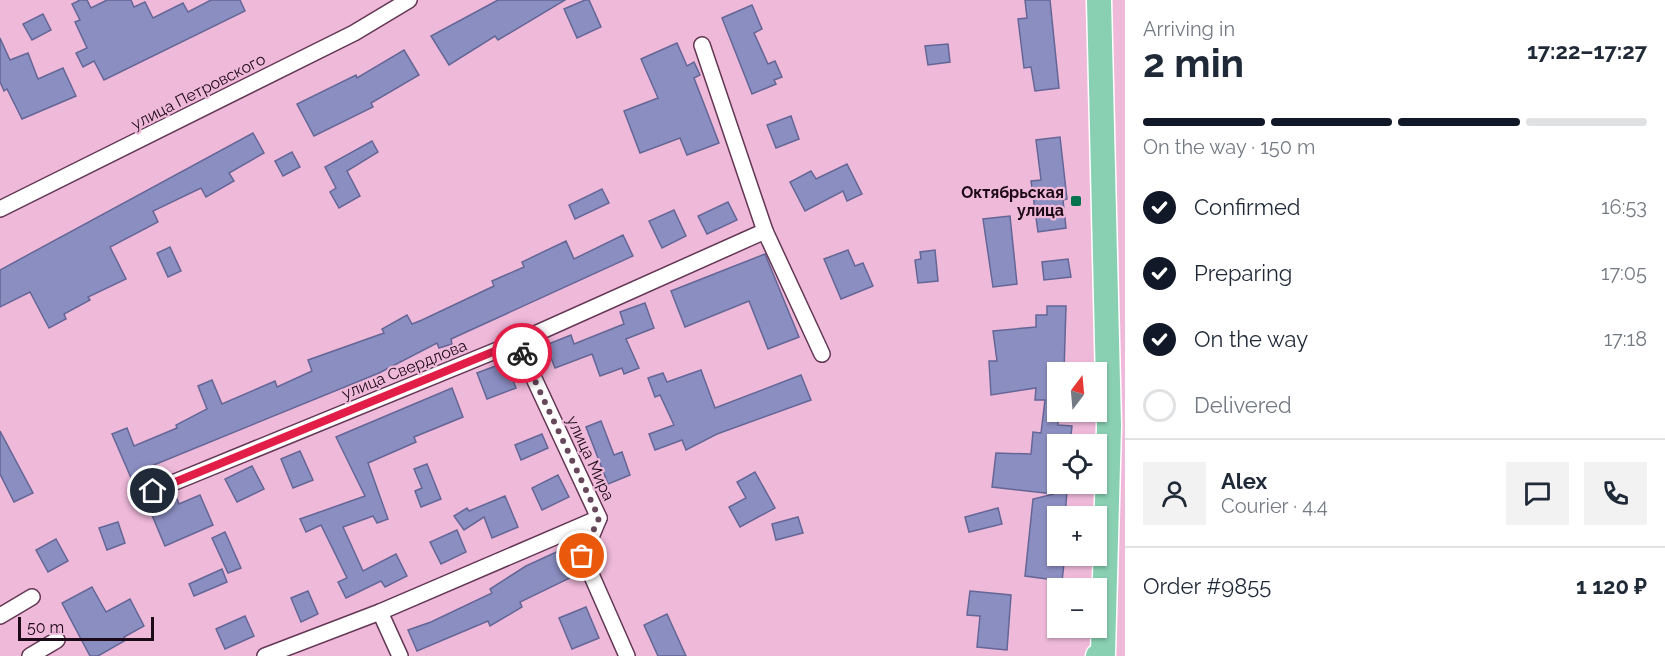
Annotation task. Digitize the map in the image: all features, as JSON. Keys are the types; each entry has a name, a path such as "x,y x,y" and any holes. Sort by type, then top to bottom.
{"main road":[{"path":"1098,656 1103,652 1109,426 1099,0"}],"street":[{"name":"улица Петровского","path":"0,209 354,33 409,0"},
{"path":"702,45 765,231 822,354"},
{"name":"улица Свердлова","path":"153,491 517,342 765,231"},
{"name":"улица Мира","path":"517,342 599,518 582,556 627,656"},
{"path":"265,656 380,612 599,518"},
{"path":"0,616 32,597"},
{"path":"380,612 399,656"},
{"path":"30,656 57,640"}],"building":[{"path":"80,0 87,0 91,8 107,0 131,0 134,7 145,2 153,18 183,3 188,12 211,0 240,0 245,11 104,80 94,61 83,67 76,53 87,48 75,22 80,20 72,4"},
{"path":"498,0 565,0 498,40 495,36 449,65 431,36"},
{"path":"589,0 601,27 577,38 564,9"},
{"path":"1025,0 1050,0 1059,88 1035,91 1031,67 1024,68 1018,19 1027,18"},
{"path":"752,5 762,29 754,33 768,64 775,61 782,77 774,80 776,84 752,94 722,18"},
{"path":"43,14 51,30 32,40 23,24"},
{"path":"0,38 10,60 28,53 38,79 63,68 76,96 22,119 7,89 4,91 0,82"},
{"path":"677,43 687,66 694,62 700,75 694,78 719,143 687,155 680,138 640,153 624,111 658,98 641,59"},
{"path":"948,44 950,62 928,65 925,46"},
{"path":"404,50 419,75 371,103 373,107 314,136 297,104 356,75 357,78"},
{"path":"791,116 799,139 776,148 767,125"},
{"path":"253,133 264,153 229,173 234,181 206,197 201,188 153,211 158,222 110,247 126,279 88,297 90,300 64,314 66,319 49,328 30,292 0,307 0,270"},
{"path":"1060,137 1067,199 1063,200 1066,228 1038,232 1031,181 1041,180 1036,140"},
{"path":"372,141 378,152 347,171 360,196 339,208 330,192 336,188 325,167"},
{"path":"292,152 300,167 283,176 275,161"},
{"path":"847,164 862,194 847,201 843,191 805,211 790,182 811,171 816,179"},
{"path":"602,189 609,203 575,219 569,205"},
{"path":"728,202 737,220 707,234 698,216"},
{"path":"674,210 686,236 662,248 649,221"},
{"path":"1010,216 1017,284 993,287 983,219"},
{"path":"623,235 633,256 451,339 452,344 439,348 437,343 379,373 144,469 146,474 132,480 112,434 127,428 134,446 177,428 176,425 207,409 198,386 212,380 222,404 275,381 277,387 312,371 308,360 384,333 382,329 407,315 412,324 422,320 494,286 492,281 524,267 522,262 566,241 574,259"},
{"path":"170,247 181,271 168,277 157,253"},
{"path":"848,250 855,266 863,263 873,286 841,299 824,259"},
{"path":"935,250 938,281 918,283 915,260 921,259 920,252"},
{"path":"765,254 799,337 768,349 749,301 685,327 671,291"},
{"path":"1068,259 1071,277 1044,280 1042,262"},
{"path":"645,303 654,328 626,339 639,368 624,374 622,368 600,376 592,354 555,368 546,345 571,335 574,344 624,324 620,312"},
{"path":"1047,306 1066,306 1064,362 1047,362 1047,422 1072,426 1071,434 1047,434 1047,493 992,487 996,453 1031,454 1033,432 1041,433 1045,400 1035,400 1036,388 991,395 989,361 997,361 993,331 1036,327 1036,315 1047,315"},
{"path":"506,362 516,388 487,399 477,373"},
{"path":"701,370 715,408 801,375 811,400 717,434 686,450 682,440 655,450 649,434 674,425 660,395 655,397 648,378 663,373 667,382"},
{"path":"452,388 463,417 414,437 416,442 368,463 388,519 377,523 373,516 343,527 363,571 396,554 407,576 385,587 381,581 346,598 338,582 347,578 321,525 306,532 300,519 365,496 336,437"},
{"path":"601,421 614,455 622,452 630,475 608,484 586,427"},
{"path":"0,431 33,493 14,502 0,474"},
{"path":"542,434 548,448 521,460 515,445"},
{"path":"300,451 313,480 293,488 281,459"},
{"path":"427,464 441,499 421,507 415,491 422,488 414,469"},
{"path":"252,466 264,489 237,502 225,479"},
{"path":"755,472 775,508 740,527 729,507 746,498 737,482"},
{"path":"558,475 569,497 542,510 532,488"},
{"path":"1054,494 1067,494 1066,506 1047,506 1047,566 1064,566 1062,578 1025,576 1033,499"},
{"path":"200,495 213,525 165,546 149,508 177,499 179,504"},
{"path":"505,496 518,527 492,538 484,517 464,530 454,516 467,508 469,511"},
{"path":"998,508 1002,524 969,532 965,517"},
{"path":"798,517 803,533 776,540 772,524"},
{"path":"118,522 125,543 107,550 99,528"},
{"path":"457,530 466,552 441,564 430,542"},
{"path":"225,532 241,568 228,573 212,538"},
{"path":"56,539 68,561 48,572 36,550"},
{"path":"563,549 576,575 520,602 522,607 490,626 488,621 417,651 408,630 431,622 492,593 490,589 526,566"},
{"path":"222,569 227,582 194,596 189,584"},
{"path":"92,587 106,612 130,599 144,626 124,637 126,640 98,656 90,656 62,603"},
{"path":"308,591 318,614 301,622 291,598"},
{"path":"970,591 1011,595 1007,650 977,647 980,616 967,615"},
{"path":"586,607 599,638 572,649 559,618"},
{"path":"667,614 686,656 658,656 644,625"},
{"path":"245,616 254,636 225,649 216,629"}],"way so far":[{"path":"522,353 599,518 582,556"}],"place":[{"name":"Октябрьская улица","path":"1076,201"}],"route":[{"path":"153,491 517,342 522,353"}]}
